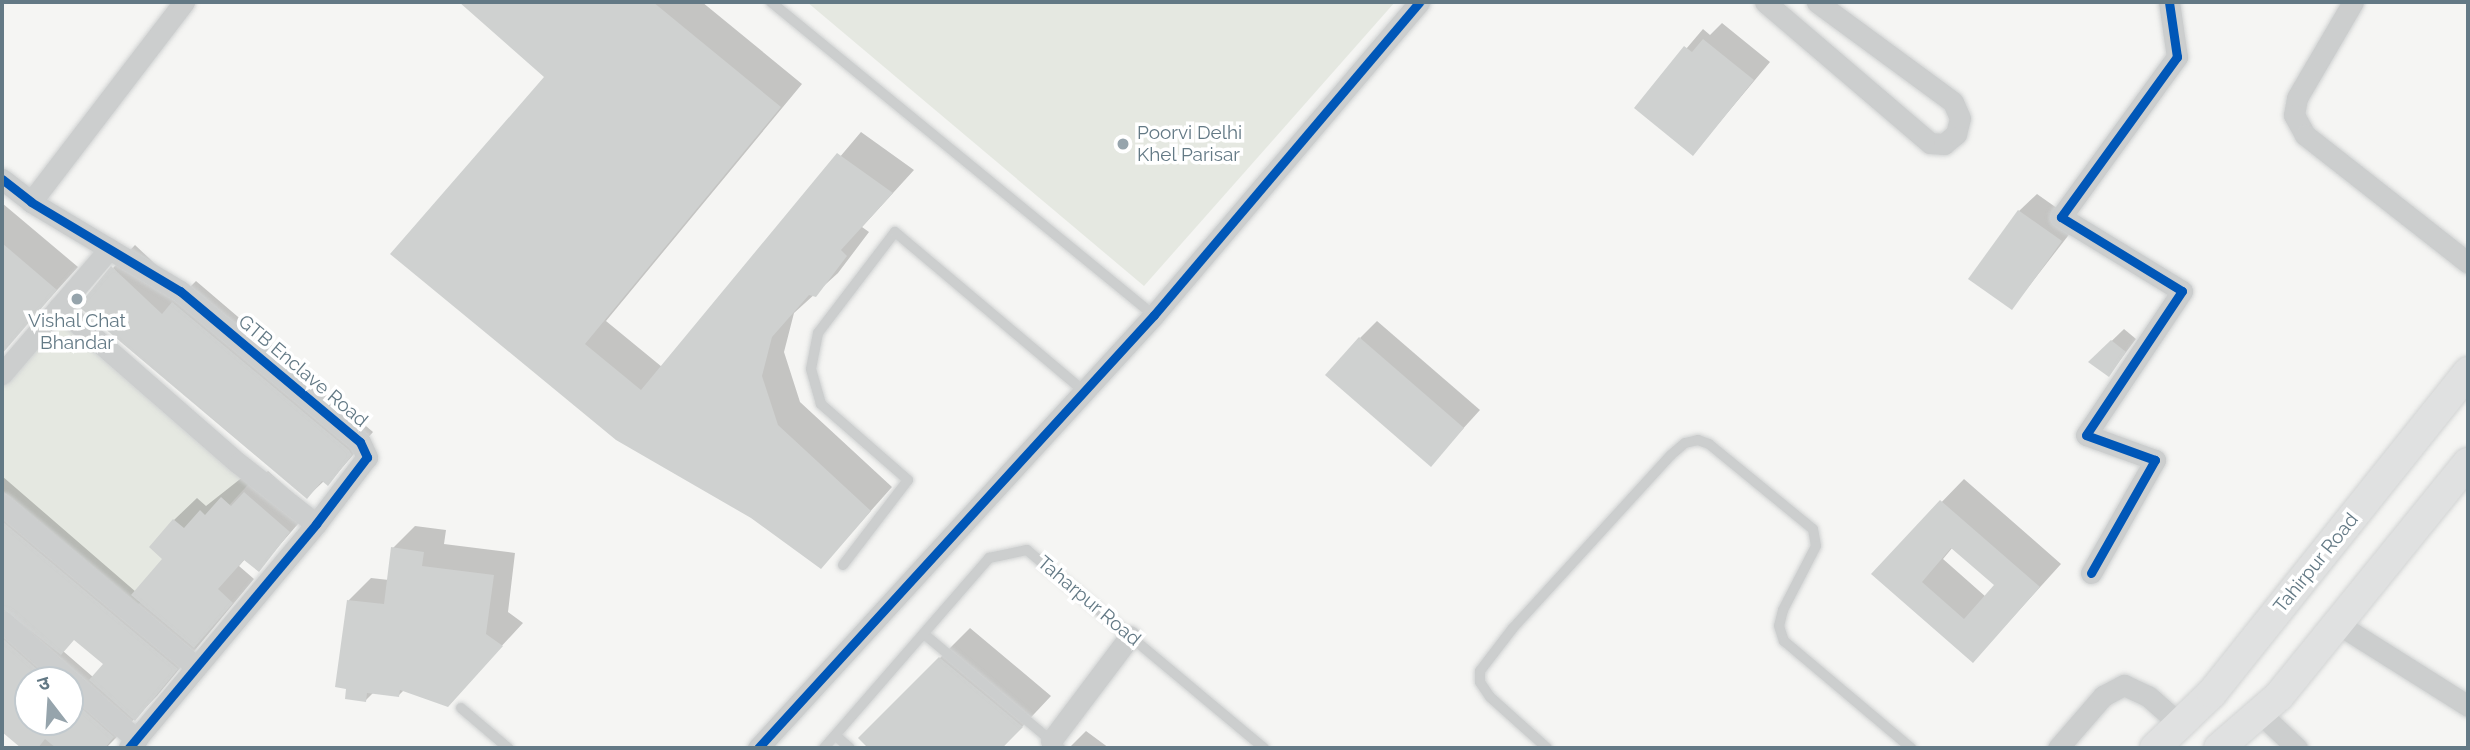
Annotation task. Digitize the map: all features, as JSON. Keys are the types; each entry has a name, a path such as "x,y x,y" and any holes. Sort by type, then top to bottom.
{"main road":[{"name":"Tahirpur Road","path":"2155,748 2182,726 2468,372"},
{"path":"2219,748 2260,713 2338,624 2468,463"}],"street":[{"path":"31,202 184,2"},
{"path":"758,748 1154,315 1419,2"},
{"path":"1765,2 1930,143 1944,144 1956,134 1960,118 1953,102 1817,2"},
{"path":"2091,573 2155,460 2086,435 2182,291 2061,217 2177,57 2169,2"},
{"path":"2354,2 2297,98 2294,115 2305,135 2468,263"},
{"name":"GTB Enclave Road","path":"2,179 31,202 180,291 360,442 364,462 316,524 195,666 133,744"},
{"path":"4,368 110,250"},
{"path":"59,307 238,463 316,524"},
{"path":"2,504 195,666"},
{"path":"2,621 52,666"},
{"path":"2338,624 2468,706"},
{"path":"1055,744 1130,636"},
{"path":"2058,748 2103,696 2124,685 2148,696 2182,726"},
{"path":"84,696 133,744"},
{"path":"2260,713 2297,748"}],"lane":[{"path":"771,2 1154,315"},
{"path":"843,565 908,480 821,404 811,369 818,333 895,232 1084,391"},
{"path":"1547,748 1490,696 1480,682 1480,671 1513,628 1671,455 1685,443 1698,440 1709,443 1814,529 1816,546 1783,610 1779,626 1784,640 1911,748"},
{"name":"Taharpur Road","path":"824,748 989,558 1027,550 1264,748"},
{"path":"924,634 1055,744"},
{"path":"461,708 508,748"},
{"path":"836,736 850,748"}],"shaded area":[{"name":"Poorvi Delhi Khel Parisar","path":"807,2 1395,2 1144,286"},
{"path":"68,308 256,476 135,608 2,490 2,385"}],"building":[{"path":"459,2 653,2 781,107 585,344 641,390 837,153 893,193 841,250 847,256 816,297 809,295 772,337 762,376 778,425 871,511 821,569 751,518 616,440 390,254 544,77"},
{"path":"1703,39 1754,80 1693,156 1634,108 1684,46 1692,52"},
{"path":"2018,210 2062,241 2012,310 1968,279"},
{"path":"2,243 57,290 2,354"},
{"path":"111,266 162,314 172,302 349,450 352,455 328,486 322,481 307,499 78,306"},
{"path":"1359,337 1464,428 1431,467 1325,375"},
{"path":"2111,340 2126,352 2109,377 2088,362"},
{"path":"244,492 290,532 259,572 244,560 218,589 233,603 194,648 131,595 162,559 149,547 173,519 184,528 200,510 205,515 221,497 231,506"},
{"path":"1940,500 2040,587 1973,663 1871,574","holes":["1951,548 1994,585 1964,619 1922,582"]},
{"path":"2,521 178,669 135,721 89,680 103,664 74,640 61,655 2,608"},
{"path":"391,547 424,552 422,566 494,575 486,634 503,646 448,707 400,690 399,697 367,693 366,702 345,699 346,689 335,687 347,600 384,604"},
{"path":"2,638 33,666 14,666 14,736 84,736 84,710 114,737 105,748 56,748 45,739 38,748 21,748 2,732"},
{"path":"939,657 1023,727 1002,748 868,748 858,738"}],"cycle path":[{"path":"758,748 1154,315 1419,2"},
{"path":"2091,573 2155,460 2086,435 2182,291 2061,217 2177,57 2169,2"},
{"path":"2,179 31,202 180,291 360,442 367,457 316,524 129,748"}],"place":[{"name":"Poorvi Delhi Khel Parisar","path":"1123,144"},
{"name":"Vishal Chat Bhandar","path":"77,299"}]}
